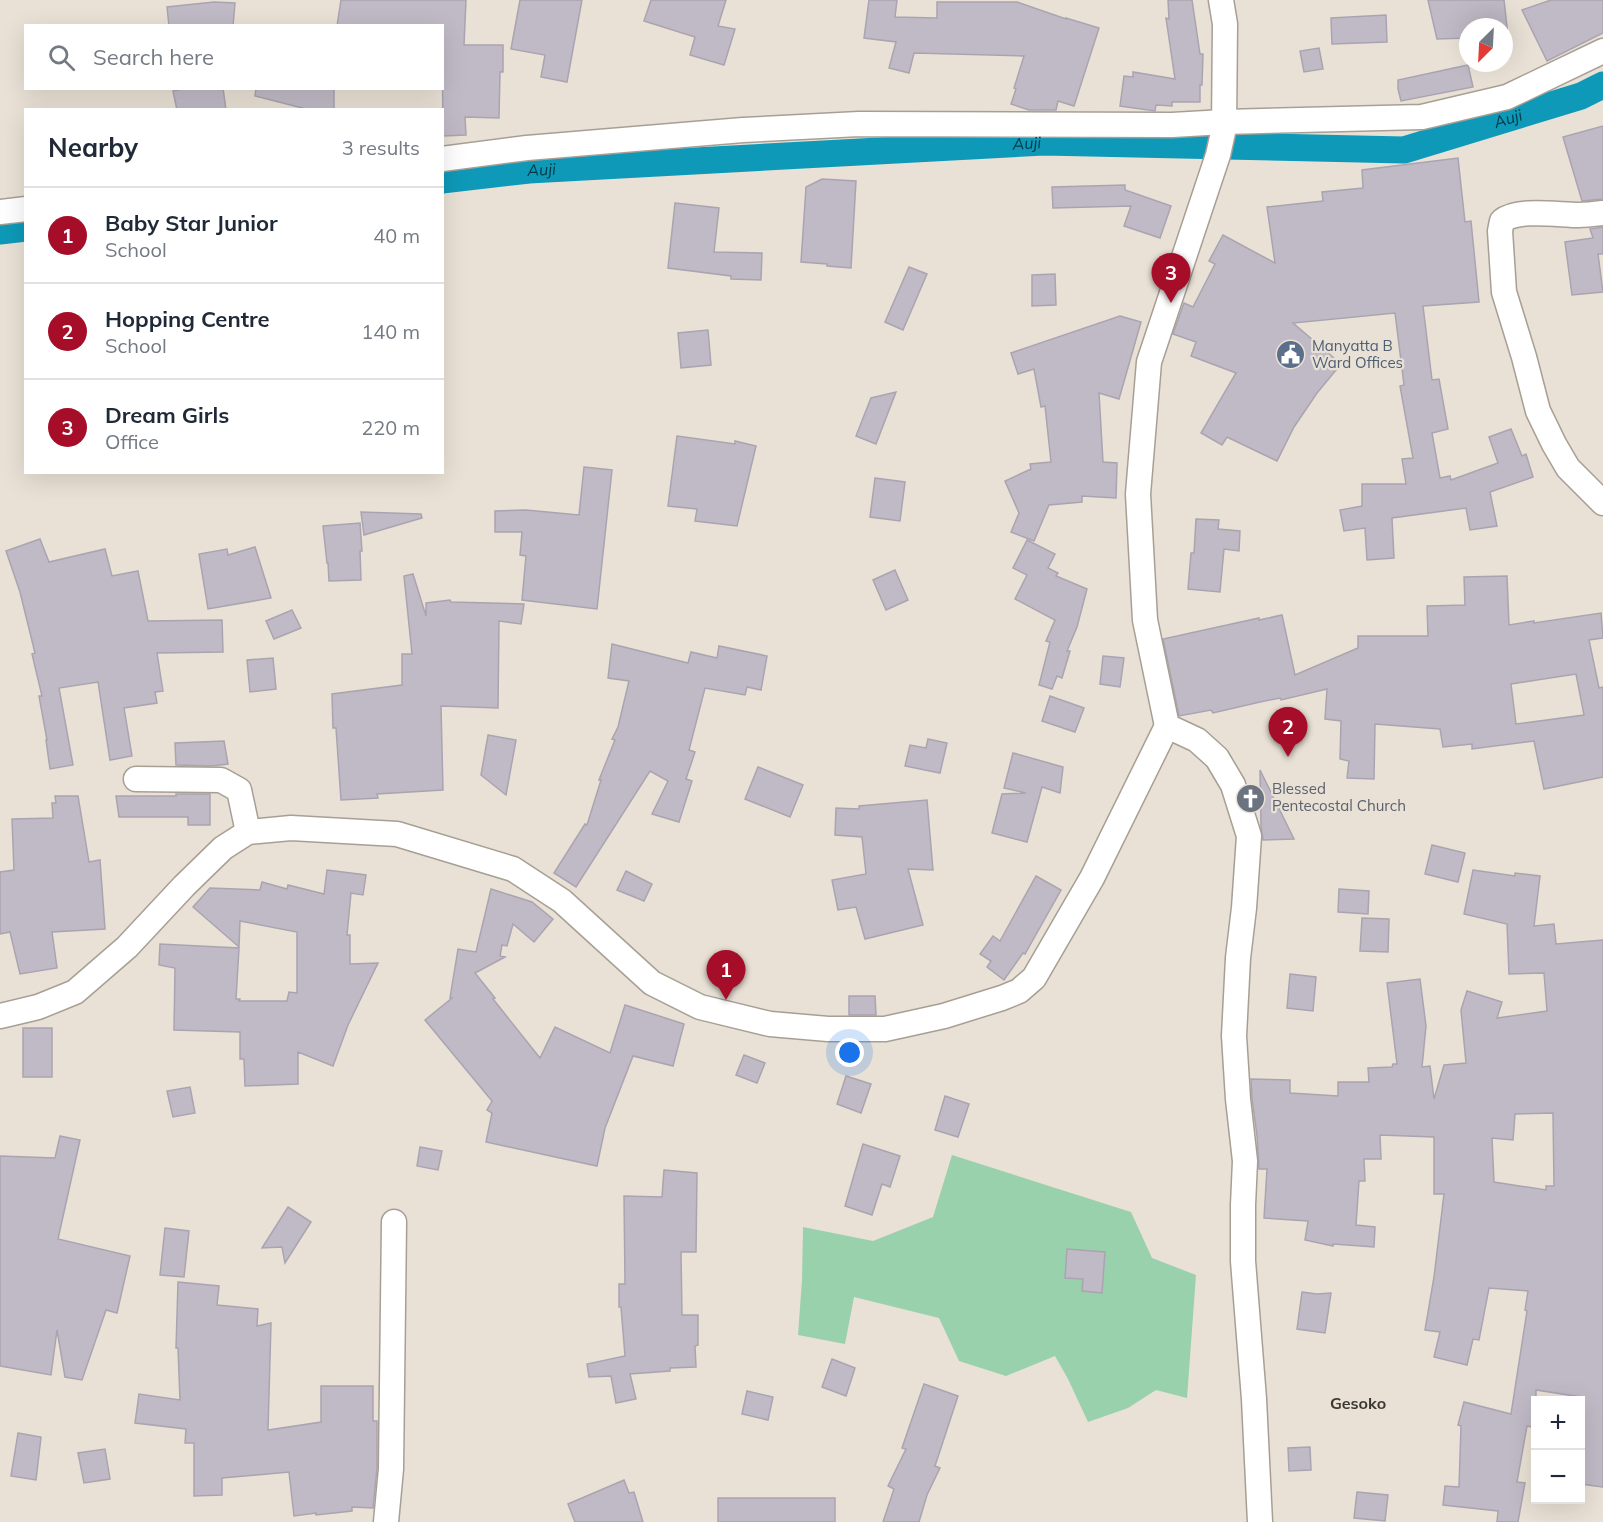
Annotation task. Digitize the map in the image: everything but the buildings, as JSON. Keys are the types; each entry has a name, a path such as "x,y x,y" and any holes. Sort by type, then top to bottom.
{"street":[{"path":"0,1016 38,1007 75,992 127,947 223,848 248,832 291,828 397,834 513,869 562,901 652,983 700,1007 770,1024 828,1029 885,1029 944,1016 1019,991 1034,978 1092,878 1167,726 1145,620 1138,494 1149,362 1218,155 1224,125 1225,24 1221,0"},
{"path":"444,159 527,148 743,130 859,124 1224,125 1422,117 1507,97 1603,51"},
{"path":"0,212 24,209"},
{"path":"1603,213 1508,216 1502,221 1500,231 1504,292 1538,411 1568,468 1603,503"},
{"path":"1167,726 1197,740 1217,758 1233,785 1249,836 1238,958 1234,1036 1245,1161 1243,1261 1254,1399 1260,1522"},
{"path":"136,778 221,780 239,790 248,832"},
{"path":"386,1522 391,1469 394,1222"}],"green space":[{"path":"952,1155 1131,1212 1152,1258 1196,1275 1187,1398 1156,1390 1128,1408 1088,1422 1055,1356 1006,1376 959,1361 939,1318 854,1297 845,1344 798,1335 803,1227 873,1241 933,1217"}],"waterway":[{"name":"Auji","path":"444,180 529,170 1044,142 1404,150 1581,96 1603,85"},
{"name":"Auji","path":"0,231 24,228"}],"place":[{"name":"Dream Girls","path":"1171,303"},
{"name":"Manyatta B Ward Offices","path":"1291,355"},
{"name":"Hopping Centre","path":"1288,757"},
{"name":"Blessed Pentecostal Church","path":"1251,798"},
{"name":"Baby Star Junior","path":"726,1000"}],"district":[{"name":"Gesoko","path":"1358,1403"}]}
